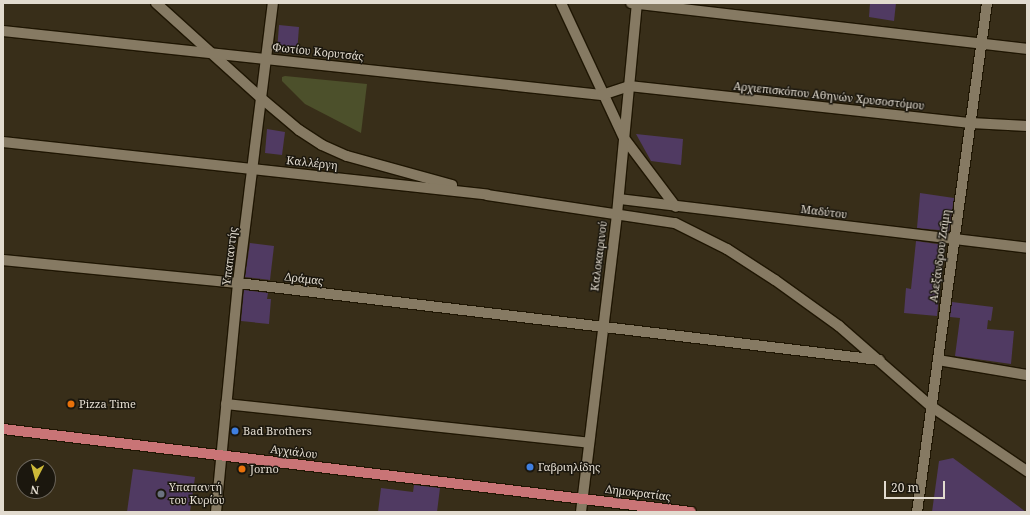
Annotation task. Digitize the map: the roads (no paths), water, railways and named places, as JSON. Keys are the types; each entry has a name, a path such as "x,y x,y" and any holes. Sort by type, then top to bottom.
{"main road":[{"name":"Αγχιάλου","path":"3,429 582,498"},
{"name":"Δημοκρατίας","path":"582,498 691,512"}],"street":[{"path":"156,3 261,98 299,130 322,145 347,156 487,195"},
{"name":"Υπαπαντής","path":"216,512 220,455 238,283 273,3"},
{"path":"561,3 602,95 624,138 676,207"},
{"path":"635,3 1027,48"},
{"name":"Καλοκαιρινού","path":"581,512 619,199 635,3"},
{"name":"Αλεξάνδρου Ζαΐμη","path":"917,512 987,3"},
{"name":"Φωτίου Κορυτσάς","path":"3,31 602,95 629,86"},
{"name":"Αρχιεπισκόπου Αθηνών Χρυσοστόμου","path":"629,86 971,123 1027,126"},
{"name":"Καλλέργη","path":"3,142 252,168 487,195 675,223 727,249 839,326 932,407 1027,472"},
{"name":"Μαδύτου","path":"619,199 1027,248"},
{"name":"Δράμας","path":"3,260 238,283 879,360"},
{"path":"938,360 1027,375"},
{"path":"226,404 589,443"}],"place":[{"name":"Pizza Time","path":"71,404"},
{"name":"Bad Brothers","path":"235,431"},
{"name":"Γαβριηλίδης","path":"530,467"},
{"name":"Jorno","path":"242,469"},
{"name":"Υπαπαντή του Κυρίου","path":"161,494"}]}
